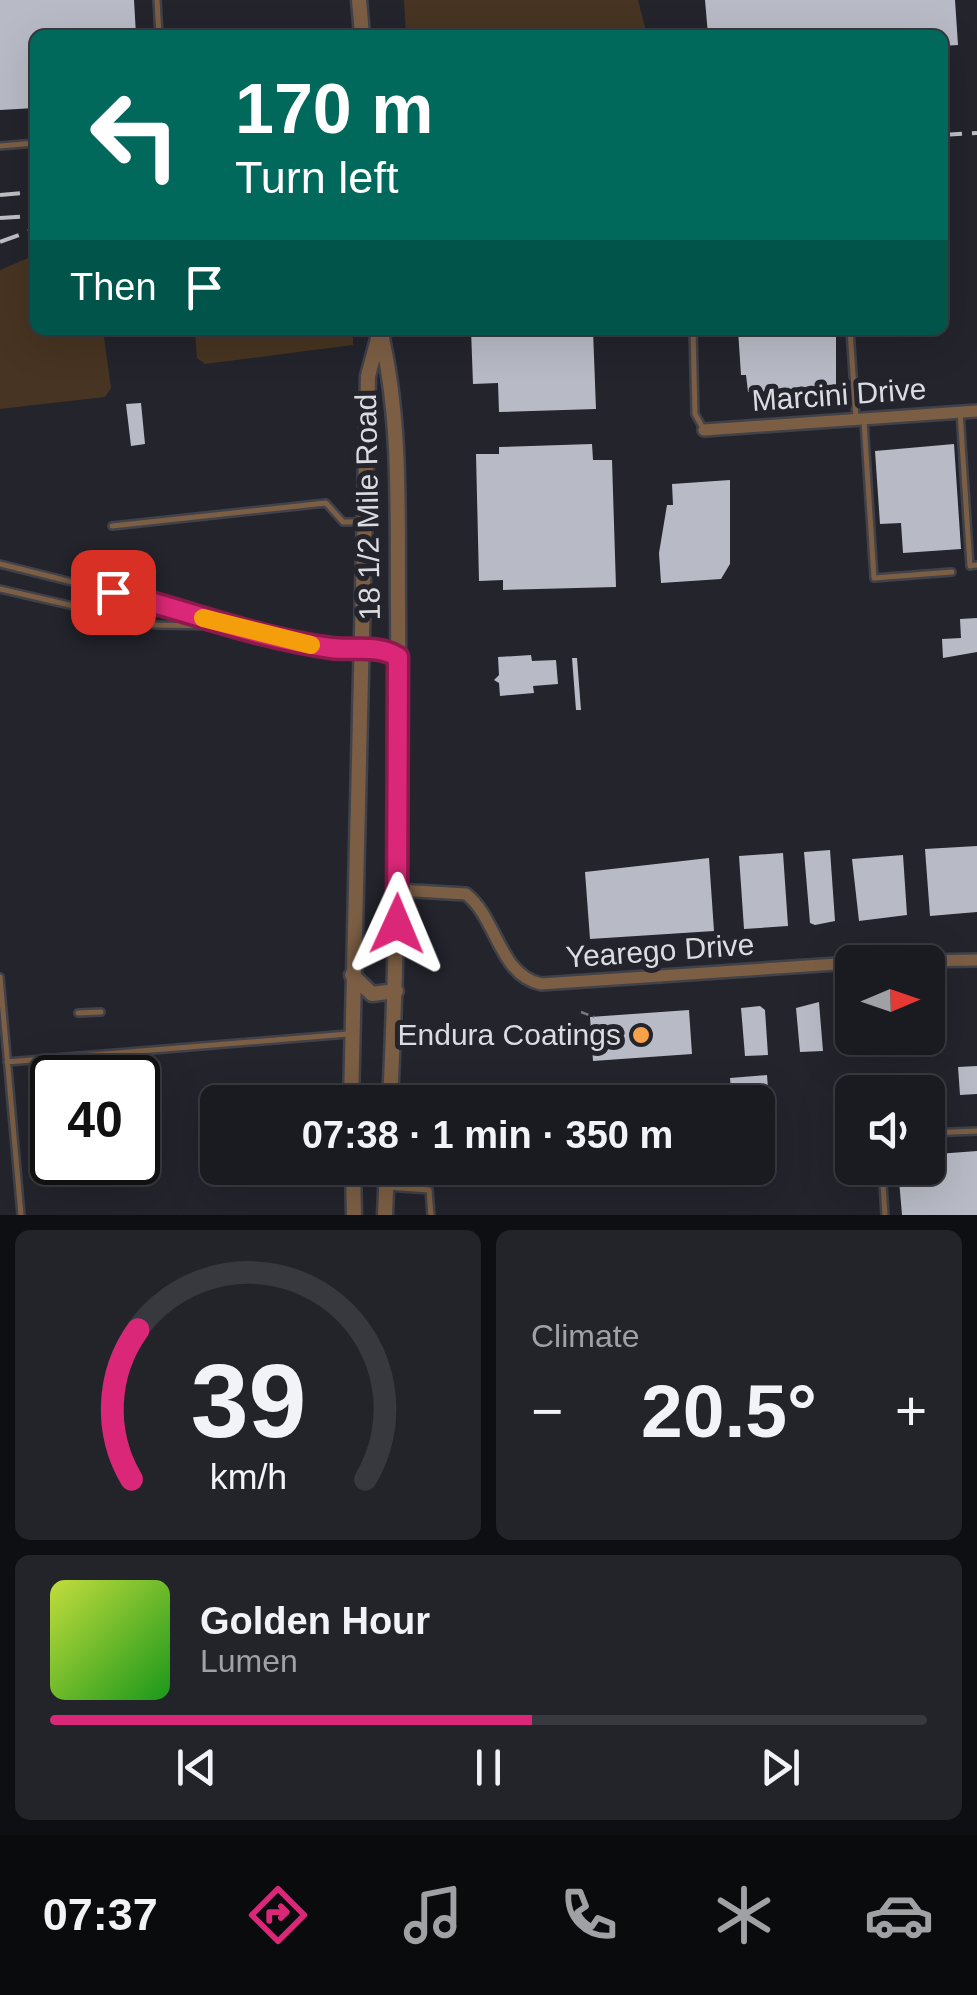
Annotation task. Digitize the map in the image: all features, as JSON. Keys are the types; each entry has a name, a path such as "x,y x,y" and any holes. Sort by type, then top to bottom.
{"street":[{"path":"359,0 362,30"},
{"name":"18 1/2 Mile Road","path":"351,1085 368,376 379,335"},
{"name":"18 1/2 Mile Road","path":"381,335 392,376 398,657 398,890 391,1085"},
{"name":"Marcini Drive","path":"704,430 977,411"},
{"path":"360,651 382,649 398,657"},
{"name":"Yearego Drive","path":"398,890 466,894 482,912 516,970 541,984 835,964"},
{"name":"Yearego Drive","path":"945,961 977,960"},
{"path":"352,975 372,994 396,991"},
{"path":"351,1215 354,1185"},
{"path":"385,1215 386,1185"}],"lane":[{"path":"157,0 159,30"},
{"path":"0,146 30,144"},
{"path":"692,335 696,414 704,430"},
{"path":"851,335 874,578 952,572"},
{"path":"960,412 970,566 977,565"},
{"path":"112,526 326,502 344,522 364,522"},
{"path":"0,564 160,604 225,626 360,651"},
{"path":"0,589 156,625 225,626"},
{"path":"0,977 21,1215"},
{"path":"78,1013 101,1012"},
{"path":"8,1062 351,1034"},
{"path":"945,1133 977,1131"},
{"path":"883,1185 885,1215"},
{"path":"386,1188 430,1190 431,1215"}],"path":[{"path":"580,1012 594,1017"},
{"path":"430,1185 430,1190"}],"shaded area":[{"path":"404,0 638,0 646,30 406,30"},
{"path":"30,257 30,335 104,335 111,388 105,397 0,409 0,270"},
{"path":"195,335 353,335 353,345 205,364 197,358"}],"building":[{"path":"0,0 134,0 136,30 30,30 30,108 0,110"},
{"path":"705,0 955,0 958,45 948,46 948,30 708,30"},
{"path":"471,335 593,335 596,409 499,412 498,383 473,384"},
{"path":"738,335 836,335 836,389 748,392 746,375 741,375"},
{"path":"141,403 145,444 131,446 126,404"},
{"path":"592,444 593,460 612,460 616,587 503,590 503,580 479,581 476,454 499,454 499,447"},
{"path":"954,444 961,549 903,553 901,523 880,524 875,451"},
{"path":"730,480 730,564 721,579 661,583 659,553 667,505 673,505 672,484"},
{"path":"977,618 977,652 943,658 942,639 961,638 960,619"},
{"path":"531,655 532,661 556,660 558,684 533,686 534,693 500,696 499,683 494,680 499,675 498,657"},
{"path":"572,658 577,658 581,710 576,710"},
{"path":"977,846 977,912 930,916 925,849"},
{"path":"830,850 835,921 815,925 810,923 804,852"},
{"path":"783,853 788,926 744,929 739,856"},
{"path":"903,855 907,915 859,921 852,859"},
{"path":"709,858 714,931 590,939 585,872"},
{"path":"819,1002 823,1051 800,1052 796,1008"},
{"path":"760,1006 765,1010 768,1055 745,1056 741,1008"},
{"name":"Endura Coatings","path":"689,1010 692,1054 593,1061 590,1017"},
{"path":"977,1066 977,1094 960,1095 958,1067"},
{"path":"767,1075 768,1085 731,1085 730,1078"},
{"path":"977,1151 977,1215 902,1215 899,1185 945,1185 945,1153"}],"railway":[{"path":"948,135 977,133"},
{"path":"0,195 30,192"},
{"path":"0,218 30,216"},
{"path":"0,242 30,231"}],"slow traffic":[{"path":"203,618 311,645"}],"place":[{"name":"Endura Coatings","path":"641,1035"}],"route":[{"path":"113,592 225,626 317,646 360,651 382,649 398,657 397,924"}]}
